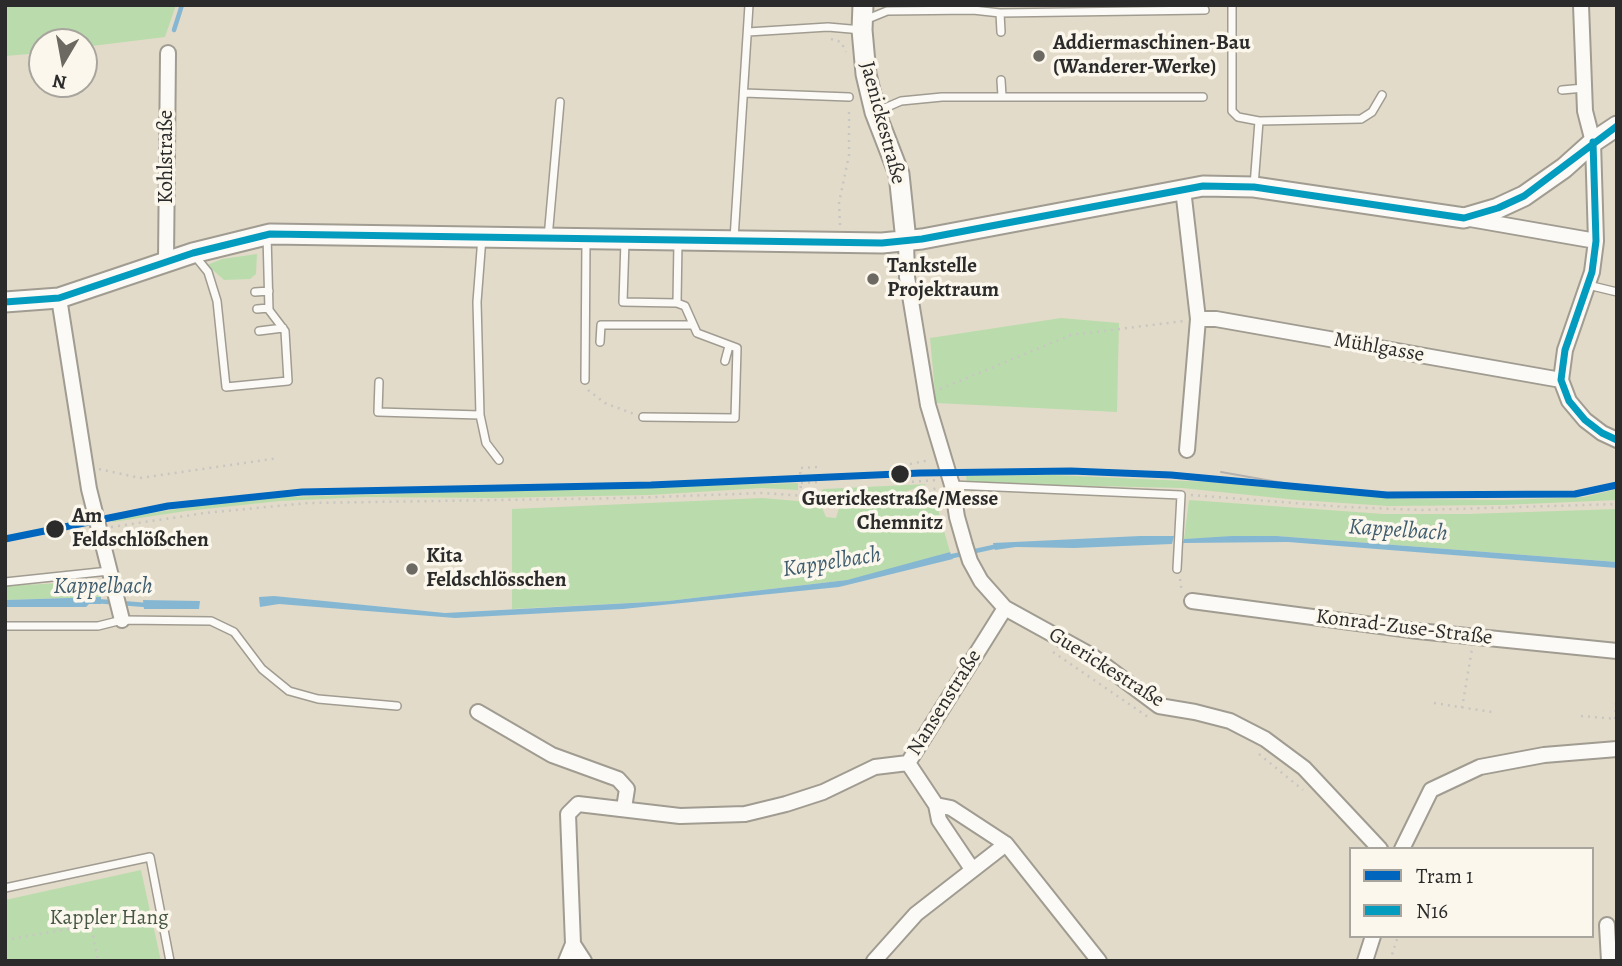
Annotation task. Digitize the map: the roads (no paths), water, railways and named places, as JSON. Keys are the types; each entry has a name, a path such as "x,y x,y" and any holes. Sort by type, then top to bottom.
{"main road":[{"name":"Jaenickestraße","path":"862,19 866,74 876,112 899,174 906,241"},
{"path":"5,302 59,298 166,261 267,235 482,236 734,242 906,241 1203,187 1254,187 1464,218 1497,208 1524,195 1564,168 1593,142 1617,126"}],"street":[{"path":"1581,5 1585,111 1593,142 1596,241 1588,285 1565,350 1561,380 1569,401 1585,420 1617,440"},
{"name":"Kohlstraße","path":"166,261 168,52"},
{"path":"1183,189 1198,319 1186,450"},
{"path":"1464,218 1596,241"},
{"name":"Guerickestraße","path":"906,241 907,277 926,395 965,545 981,581 1005,608 1092,656 1159,706 1230,721 1265,739 1304,768 1378,847"},
{"path":"59,298 86,470 122,620"},
{"name":"Mühlgasse","path":"1198,319 1216,319 1561,380"},
{"name":"Konrad-Zuse-Straße","path":"1187,598 1419,631 1617,652"},
{"name":"Nansenstraße","path":"573,944 568,814 578,803 680,816 745,814 823,792 876,767 908,763 1005,608"},
{"path":"478,712 552,755 618,779 627,789 624,808"},
{"path":"1403,847 1432,790 1480,767 1544,755 1617,749"},
{"path":"908,763 936,805 939,820 972,869"},
{"path":"936,805 951,808 1006,844 1099,961"},
{"path":"874,961 916,914 1006,844"},
{"path":"1594,920 1612,925 1609,961"},
{"path":"1365,961 1372,938"},
{"path":"566,961 573,944"},
{"path":"573,944 584,961"}],"lane":[{"path":"734,242 750,5"},
{"path":"1232,5 1232,111 1238,117 1259,121 1361,118 1372,112 1382,95"},
{"path":"748,32 828,27 887,11 973,10 1000,13 1205,10"},
{"path":"1000,13 1001,32"},
{"path":"1002,80 1002,96"},
{"path":"1562,90 1584,88"},
{"path":"744,93 849,97"},
{"path":"876,112 901,101 942,97 1203,97"},
{"path":"548,238 560,102"},
{"path":"1254,187 1259,121"},
{"path":"193,253 208,272 219,295 226,387 288,381 285,331 269,308 267,235"},
{"path":"482,236 477,302 480,415 486,443 499,460"},
{"path":"584,380 586,239"},
{"path":"625,240 624,302 677,303 685,306 697,332 737,348 735,418 643,417"},
{"path":"677,303 678,241"},
{"path":"1588,285 1617,292"},
{"path":"255,292 269,291"},
{"path":"257,309 269,308"},
{"path":"600,342 601,325 694,325"},
{"path":"259,331 283,328"},
{"path":"726,361 729,346"},
{"path":"379,382 378,412 480,415"},
{"path":"951,483 1181,495 1177,569"},
{"path":"5,582 110,571"},
{"path":"5,626 98,626 122,620 211,621 234,632 262,669 289,691 318,699 397,706"},
{"path":"5,888 150,857 170,961"}],"water":[{"path":"1174,536 1172,544 1074,548 1016,547 995,550 993,543"},
{"path":"1277,536 1617,562 1617,568 1288,542 1183,543 1184,539"},
{"path":"950,552 953,559 839,587 623,609 455,618 279,604 260,607 259,597 274,596 445,613 668,601 847,580"},
{"path":"101,597 101,604 89,604 86,607 5,607 5,600"},
{"path":"143,600 200,601 199,609 144,609"}],"waterway":[{"path":"174,30 182,5"},
{"name":"Kappelbach","path":"948,557 998,546"},
{"name":"Kappelbach","path":"96,601 146,605"}],"tram line":[{"name":"1","path":"5,539 168,506 302,492 651,485 920,473 1071,471 1171,475 1387,495 1575,494 1617,485"},
{"path":"1221,472 1323,490"}],"place":[{"name":"Addiermaschinen-Bau (Wanderer-Werke)","path":"1039,56"},
{"name":"Tankstelle Projektraum","path":"873,279"},
{"name":"Guerickestraße/Messe Chemnitz","path":"900,474"},
{"name":"Am Feldschlößchen","path":"55,529"},
{"name":"Kita Feldschlösschen","path":"412,569"}],"park label":[{"name":"Kappler Hang","path":"109,919"}]}
